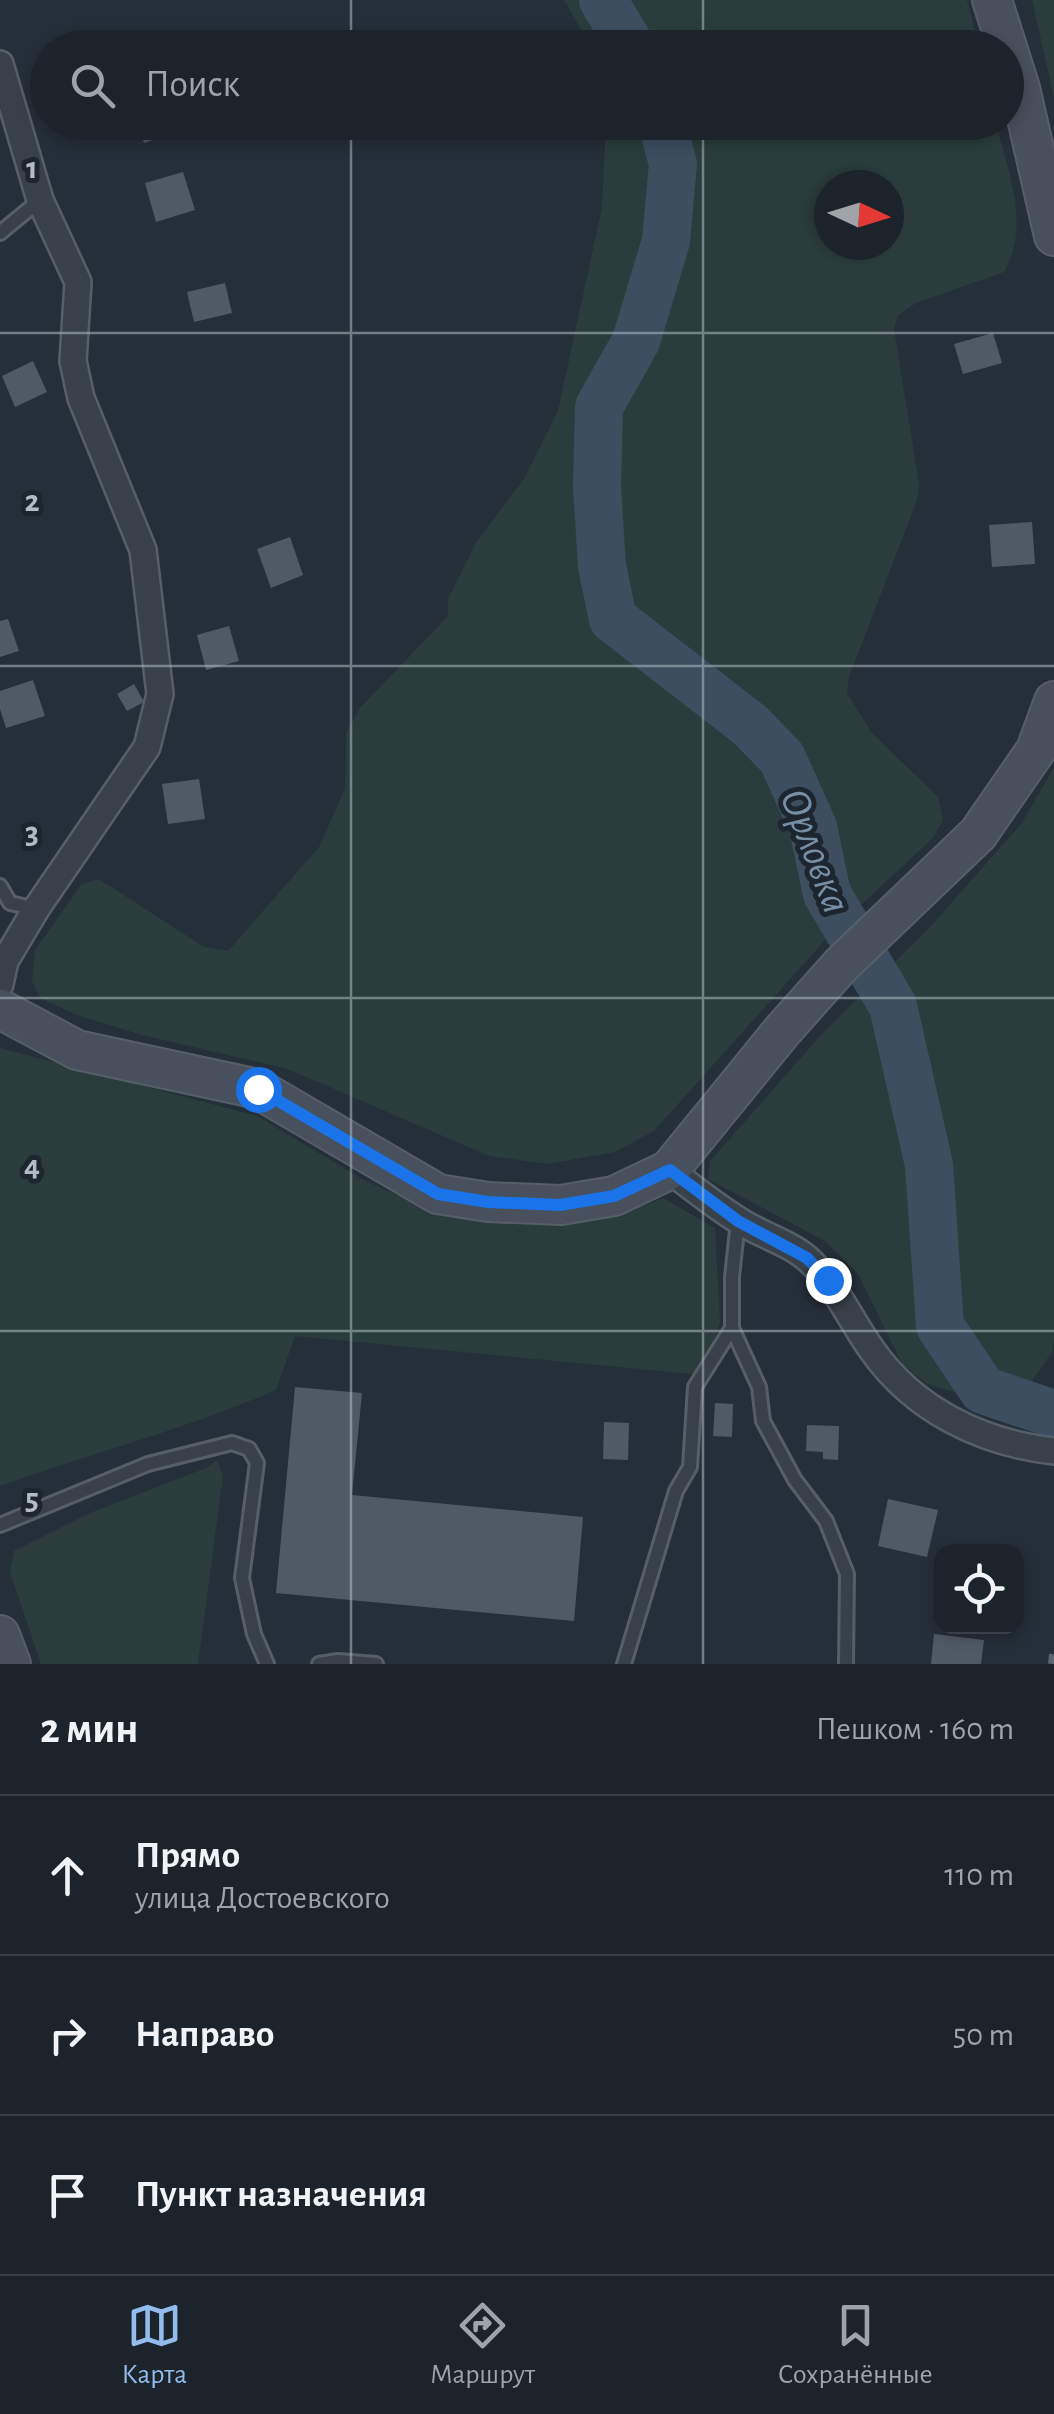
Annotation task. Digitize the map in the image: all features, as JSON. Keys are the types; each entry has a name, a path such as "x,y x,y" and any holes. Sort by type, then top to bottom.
{"main road":[{"path":"992,0 1002,30"},
{"path":"1024,105 1054,236"},
{"path":"0,1009 77,1050 258,1089 438,1194 488,1202 560,1205 614,1196 670,1170 783,1030 842,965 978,834 1036,750 1054,701"},
{"path":"0,1635 11,1664"}],"street":[{"path":"0,64 40,200 78,282 73,361 82,398 143,550 160,694 147,747 36,909 5,961 0,984"},
{"path":"670,1170 738,1221 807,1258 828,1280 872,1351 902,1386 934,1411 1002,1441 1054,1451"}],"lane":[{"path":"0,233 40,200"},
{"path":"0,886 10,902 36,909"},
{"path":"738,1221 732,1328 759,1387 762,1420 795,1480 826,1521 847,1574 846,1664"},
{"path":"624,1664 676,1491 690,1468 695,1387 732,1328"},
{"path":"0,1525 148,1464 232,1443 249,1449 257,1463 242,1578 254,1634 267,1664"},
{"path":"320,1664 376,1664"}],"green space":[{"path":"564,0 967,0 975,30 581,30"},
{"path":"1032,0 1054,0 1054,98"},
{"path":"605,140 1001,140 1016,217 1016,236 1004,272 916,303 898,315 894,329 919,484 917,500 849,677 847,693 872,733 938,797 943,820 933,838 834,930 654,1131 615,1152 547,1164 489,1156 288,1069 142,1035 77,1015 40,998 32,981 35,950 82,884 99,879 204,947 228,951 319,847 345,789 346,733 360,708 448,616 448,599 477,541 524,479 558,411 602,207"},
{"path":"1054,768 1054,1339 1052,1352 1032,1381 1019,1392 964,1395 927,1384 902,1364 858,1274 825,1241 708,1179 710,1161 820,1036 931,926 1021,824"},
{"path":"0,1048 257,1116 364,1180 430,1210 534,1223 616,1216 663,1198 715,1228 720,1322 707,1365 692,1374 295,1336 276,1390 208,1417 0,1486"},
{"path":"217,1460 223,1476 198,1664 41,1664 10,1572 14,1551 90,1513 206,1468"}],"building":[{"path":"183,172 195,210 156,222 145,183"},
{"path":"225,283 232,313 194,322 187,292"},
{"path":"993,333 1002,363 963,374 954,344"},
{"path":"33,361 47,392 15,407 2,376"},
{"path":"1032,522 1035,564 992,567 989,525"},
{"path":"290,537 303,575 271,588 257,549"},
{"path":"8,619 19,651 0,657 0,621"},
{"path":"229,626 239,661 206,670 197,635"},
{"path":"33,680 45,716 6,728 0,691"},
{"path":"134,684 144,702 127,711 117,694"},
{"path":"199,779 205,819 168,824 162,784"},
{"path":"295,1387 362,1393 352,1495 583,1517 574,1621 276,1593"},
{"path":"715,1403 733,1404 732,1437 713,1436"},
{"path":"604,1422 629,1423 628,1460 603,1459"},
{"path":"807,1425 839,1426 838,1460 823,1459 823,1452 806,1451"},
{"path":"888,1499 938,1510 927,1557 878,1546"},
{"path":"934,1634 984,1640 981,1664 931,1664"}],"waterway":[{"name":"Орловка","path":"603,0 621,30"},
{"name":"Орловка","path":"667,140 673,164 666,241 636,341 599,407 597,487 602,566 613,619 750,725 782,758 813,827 827,894 893,1006 929,1165 940,1326 983,1390 1054,1414"}],"railway":[{"path":"1052,1664 1054,1645"}],"route":[{"path":"258,1089 438,1194 488,1202 560,1205 614,1196 670,1170 738,1221 807,1258 828,1280"}]}
